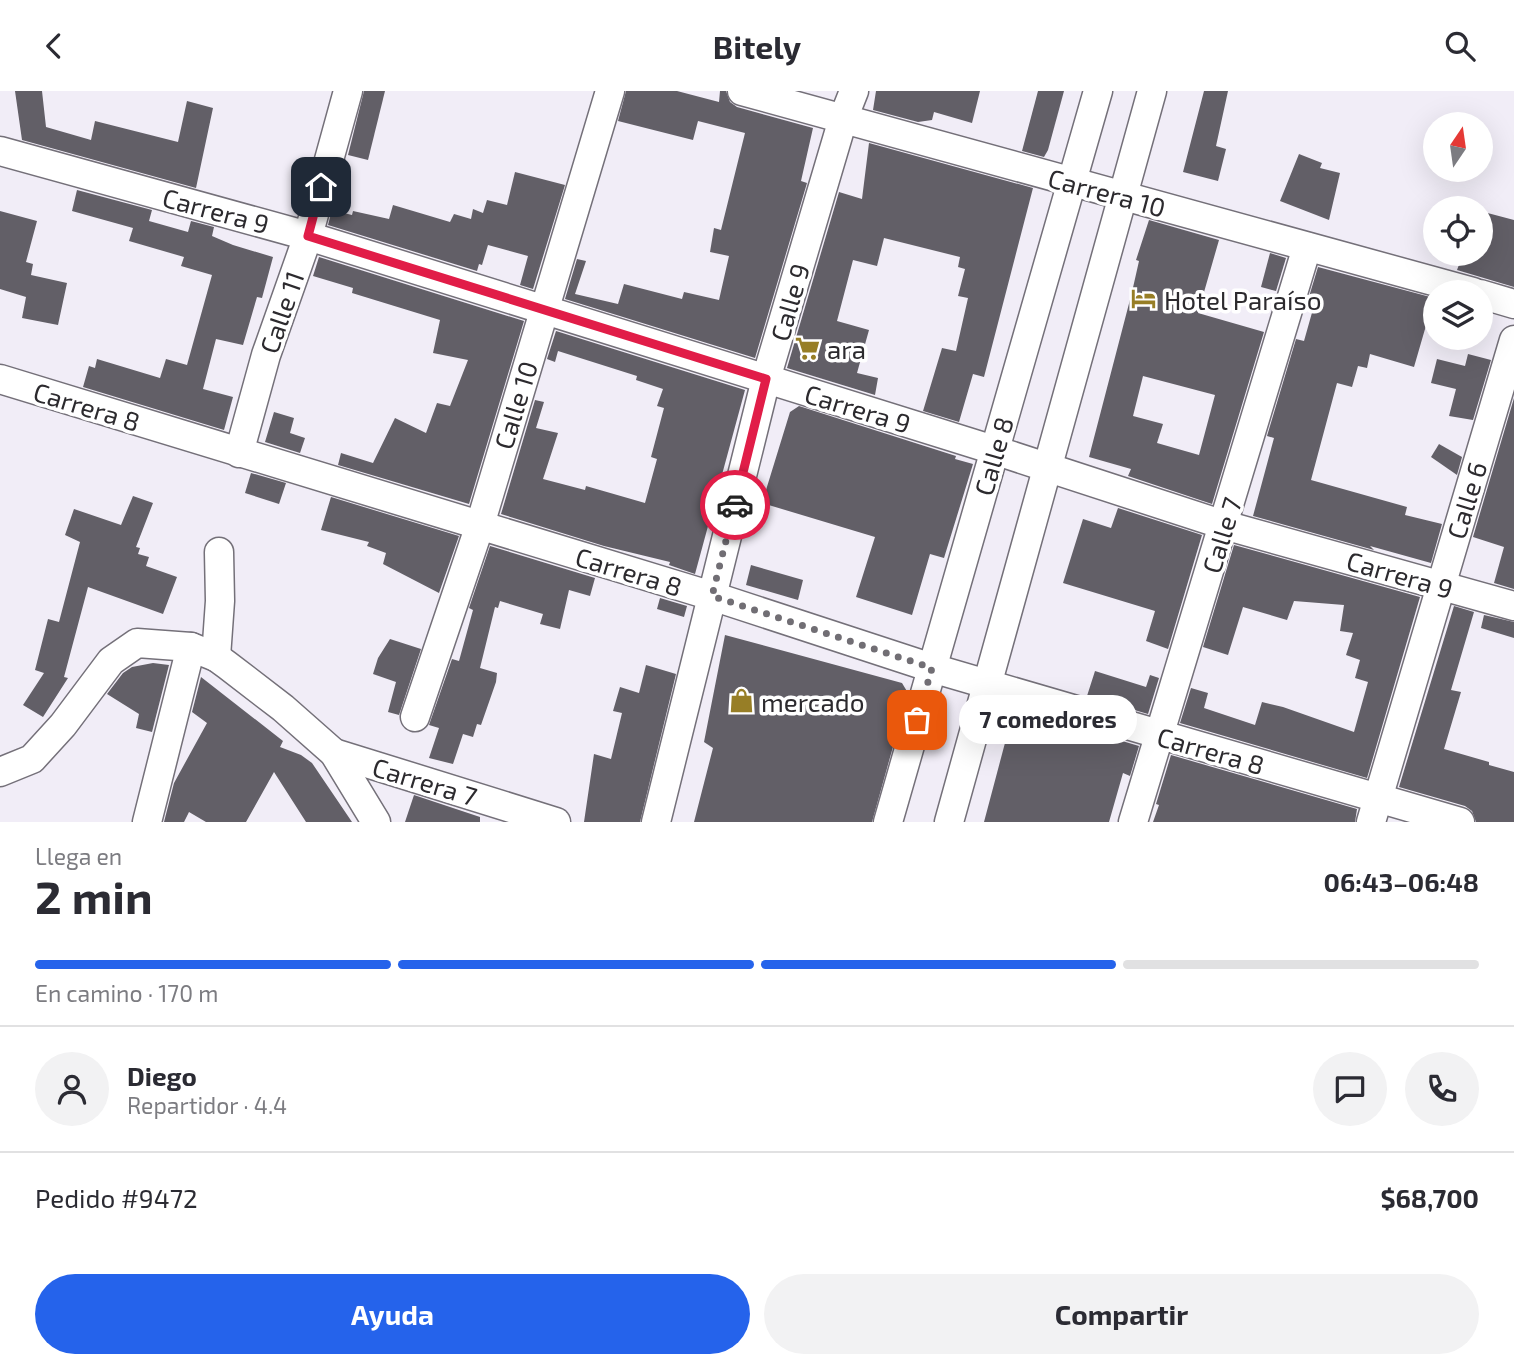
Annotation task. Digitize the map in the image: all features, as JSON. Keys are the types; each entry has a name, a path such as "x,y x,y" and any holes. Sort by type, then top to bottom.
{"street":[{"name":"Calle 11","path":"239,453 266,355 308,236 348,91"},
{"name":"Calle 10","path":"415,717 480,525 610,91"},
{"name":"Carrera 10","path":"742,91 1429,280"},
{"name":"Calle 9","path":"656,822 766,379 842,119 853,91"},
{"name":"Calle 8","path":"888,822 1098,91"},
{"path":"949,822 1152,91"},
{"name":"Carrera 9","path":"0,151 308,236 1224,524 1514,606"},
{"name":"Calle 7","path":"1133,822 1307,247"},
{"path":"1493,298 1514,304"},
{"name":"Calle 6","path":"1374,810 1514,340"},
{"name":"Carrera 8","path":"0,379 712,596 932,668 1161,735 1374,810 1460,822"},
{"path":"147,822 220,601 219,552"},
{"path":"0,772 32,759 64,725 111,661 137,643 204,652 283,708 334,753 376,822"},
{"name":"Carrera 7","path":"334,753 556,822"}],"building":[{"path":"15,91 42,91 46,127 91,140 95,121 178,142 187,101 213,108 196,188 22,140"},
{"path":"364,91 385,91 368,160 348,155"},
{"path":"626,91 677,91 719,102 720,91 726,91 730,102 737,107 813,128 801,181 807,183 755,358 565,299 577,259 586,261 575,294 618,304 624,284 682,299 684,292 719,300 729,256 710,252 714,228 721,230 745,133 698,121 693,140 618,121"},
{"path":"876,91 980,91 972,123 934,112 932,120 918,122 873,110"},
{"path":"1038,91 1064,91 1044,157 1022,151"},
{"path":"1204,91 1228,91 1216,146 1226,149 1218,181 1183,172"},
{"path":"869,143 1033,188 984,377 973,374 959,422 923,411 942,348 956,351 968,298 958,296 965,269 958,267 960,257 884,238 877,266 853,260 837,321 869,330 857,373 878,378 875,395 787,368 839,192 862,199"},
{"path":"1299,154 1322,163 1320,168 1340,173 1329,220 1280,201"},
{"path":"515,172 565,185 533,289 520,285 528,256 488,245 482,265 479,264 477,271 328,225 332,210 352,215 353,211 389,219 393,205 450,222 454,214 471,219 473,209 483,213 487,200 507,205"},
{"path":"77,190 152,210 149,221 188,232 191,221 214,227 212,236 273,257 262,298 257,297 243,345 216,339 203,389 233,397 224,430 83,387 89,366 95,368 97,359 160,378 166,359 187,365 212,275 181,266 184,257 129,241 133,228 72,211"},
{"path":"0,211 37,221 26,262 33,264 31,275 67,283 58,325 22,318 26,297 0,289"},
{"path":"1493,214 1514,220 1514,287 1457,270 1458,266 1493,266"},
{"path":"1149,220 1219,240 1198,313 1264,332 1212,504 1128,476 1131,469 1089,457 1132,292 1139,261 1136,260","holes":["1143,376 1215,395 1199,455 1157,443 1163,424 1133,416"]},
{"path":"1270,253 1286,258 1276,291 1261,287"},
{"path":"319,257 524,321 469,504 338,465 341,453 373,463 395,418 426,433 437,403 450,406 468,360 433,353 440,320 352,293 353,288 313,276"},
{"path":"1318,267 1423,295 1423,336 1414,367 1370,354 1367,368 1358,366 1352,387 1337,383 1311,480 1407,507 1405,515 1442,524 1431,563 1253,516 1274,438 1267,436 1296,339 1304,341 1315,302 1308,300"},
{"path":"556,331 745,390 695,574 669,565 670,562 604,546 501,514 535,400 544,402 536,428 558,433 543,479 585,490 586,486 645,503 657,459 651,457 664,408 657,406 663,389 636,380 637,376 558,351 555,362 547,359"},
{"path":"1468,354 1491,360 1473,420 1449,416 1456,389 1431,383 1437,359 1465,366"},
{"path":"1514,398 1514,589 1494,583 1504,547 1473,537"},
{"path":"799,406 956,456 955,459 973,464 944,558 930,554 912,615 856,597 875,537 762,503 790,412"},
{"path":"274,412 294,418 290,433 305,438 300,453 265,442"},
{"path":"1439,444 1462,457 1457,475 1431,457"},
{"path":"251,473 286,483 279,504 245,493"},
{"path":"133,496 153,503 136,547 140,548 138,554 149,557 146,566 177,577 163,614 88,587 64,677 68,678 43,717 23,705 44,673 35,670 48,619 59,622 80,542 65,535 74,509 121,525"},
{"path":"331,497 459,536 439,593 383,564 386,553 367,546 369,542 321,530"},
{"path":"1118,508 1202,535 1168,649 1146,641 1155,611 1063,583 1083,519 1111,528"},
{"path":"1234,545 1420,597 1367,778 1180,723 1191,688 1208,693 1204,708 1255,725 1262,702 1354,732 1368,682 1355,678 1360,660 1346,655 1353,633 1340,631 1344,605 1294,601 1287,620 1243,607 1228,655 1203,647"},
{"path":"490,546 595,578 590,596 569,590 560,629 540,624 543,614 500,601 498,608 495,607 480,668 497,673 496,682 481,725 477,724 473,737 463,734 453,764 429,758 439,728 429,725 452,659 459,661 473,610 469,608"},
{"path":"751,565 803,580 798,600 746,585"},
{"path":"660,598 687,606 684,617 657,609"},
{"path":"1454,606 1474,612 1451,690 1461,692 1444,749 1514,772 1514,822 1476,822 1472,811 1465,806 1399,787"},
{"path":"1484,615 1514,622 1514,638 1481,628"},
{"path":"725,635 902,683 908,693 872,822 694,822 713,748 704,742"},
{"path":"390,639 421,649 399,715 388,712 396,682 373,674 378,658"},
{"path":"153,663 169,665 152,732 136,728 139,714 107,694 123,673 132,667"},
{"path":"646,665 676,674 640,822 584,822 594,754 611,759 622,713 613,711 620,687 639,693"},
{"path":"1095,671 1146,687 1150,675 1159,678 1148,714 1087,696"},
{"path":"201,677 283,741 280,747 301,755 312,763 352,822 306,822 274,772 246,822 206,822 189,812 184,822 164,822 174,783 207,723 192,712"},
{"path":"1014,709 1139,746 1130,776 1123,773 1109,822 984,822"},
{"path":"1171,755 1357,809 1355,822 1153,822"},
{"path":"414,795 480,817 480,822 405,822"}],"way so far":[{"path":"735,505 712,596 932,668 917,720"}],"place":[{"name":"Hotel Paraíso","path":"1144,299"},
{"name":"ara","path":"807,348"},
{"name":"mercado","path":"741,701"},
{"name":"7 comedores","path":"917,720"}],"route":[{"path":"321,187 308,236 766,379 735,505"}]}
